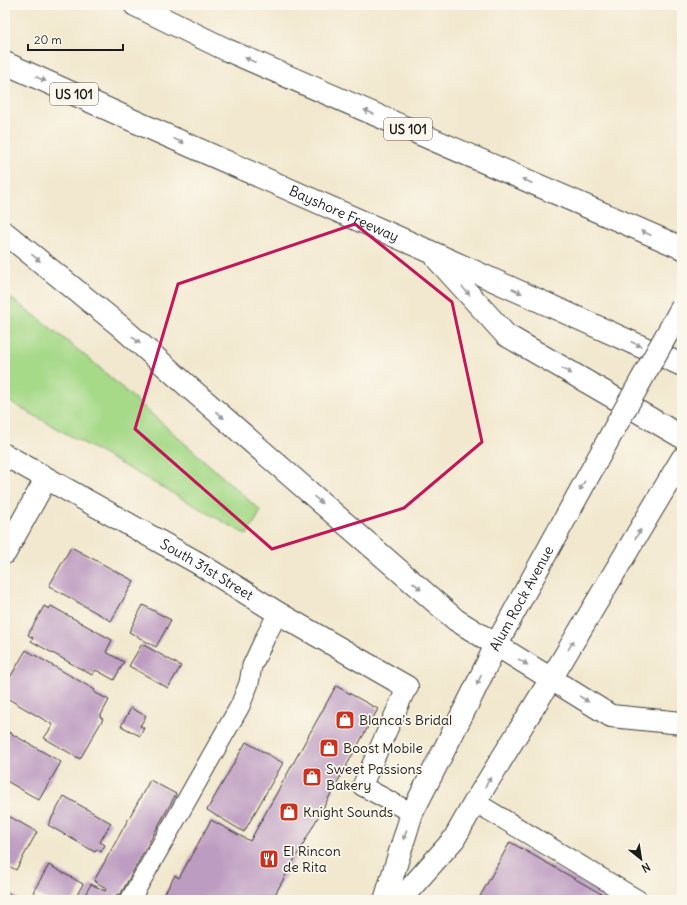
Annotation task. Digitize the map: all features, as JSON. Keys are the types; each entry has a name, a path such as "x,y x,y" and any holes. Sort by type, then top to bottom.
{"main road":[{"name":"US 101","path":"135,5 227,50 682,248"},
{"name":"Bayshore Freeway","path":"5,63 682,365"},
{"path":"5,234 119,325 197,395 456,620 611,716 682,723"},
{"path":"431,252 506,335 682,438"},
{"name":"Alum Rock Avenue","path":"385,900 412,813 496,645 600,452 682,307"},
{"name":"South 31st Street","path":"5,456 198,563 278,613 407,687"},
{"path":"400,900 454,839 682,459"},
{"path":"5,553 46,479"}],"lane":[{"path":"130,900 240,706 249,683 252,666 278,613"},
{"path":"407,687 362,786 412,813"},
{"path":"475,802 638,900"}],"highlighted area":[{"path":"355,224 452,302 482,442 404,508 272,549 135,429 178,284"}],"green space":[{"path":"5,294 37,317 93,362 261,511 247,535 5,399"}],"building":[{"path":"71,547 134,581 111,621 49,586"},
{"path":"143,605 171,620 156,647 129,632"},
{"path":"44,606 49,609 51,606 112,640 106,652 124,662 114,680 96,670 92,675 31,641 33,638 28,635"},
{"path":"142,644 181,666 168,688 129,666"},
{"path":"26,650 95,690 94,692 109,700 100,717 103,719 80,759 44,738 53,725 5,697 5,686"},
{"path":"336,686 378,709 272,900 161,900 175,875 179,878 211,820 250,841"},
{"path":"131,708 146,716 140,726 144,728 140,736 121,726"},
{"path":"5,730 61,762 39,800 5,780"},
{"path":"246,742 283,763 244,832 207,810"},
{"path":"150,780 176,794 120,895 117,894 114,900 82,900 91,884 105,891 106,888 94,881"},
{"path":"64,796 111,823 100,842 105,845 101,852 96,849 95,852 48,825"},
{"path":"5,814 37,832 16,870 5,864"},
{"path":"510,842 612,900 478,900"},
{"path":"49,865 83,884 74,900 47,900 33,892"},
{"path":"5,891 19,899 5,900"}],"place":[{"name":"Blanca's Bridal","path":"345,720"},
{"name":"Boost Mobile","path":"329,748"},
{"name":"Sweet Passions Bakery","path":"312,777"},
{"name":"Knight Sounds","path":"289,812"},
{"name":"El Rincon de Rita","path":"269,859"}]}
